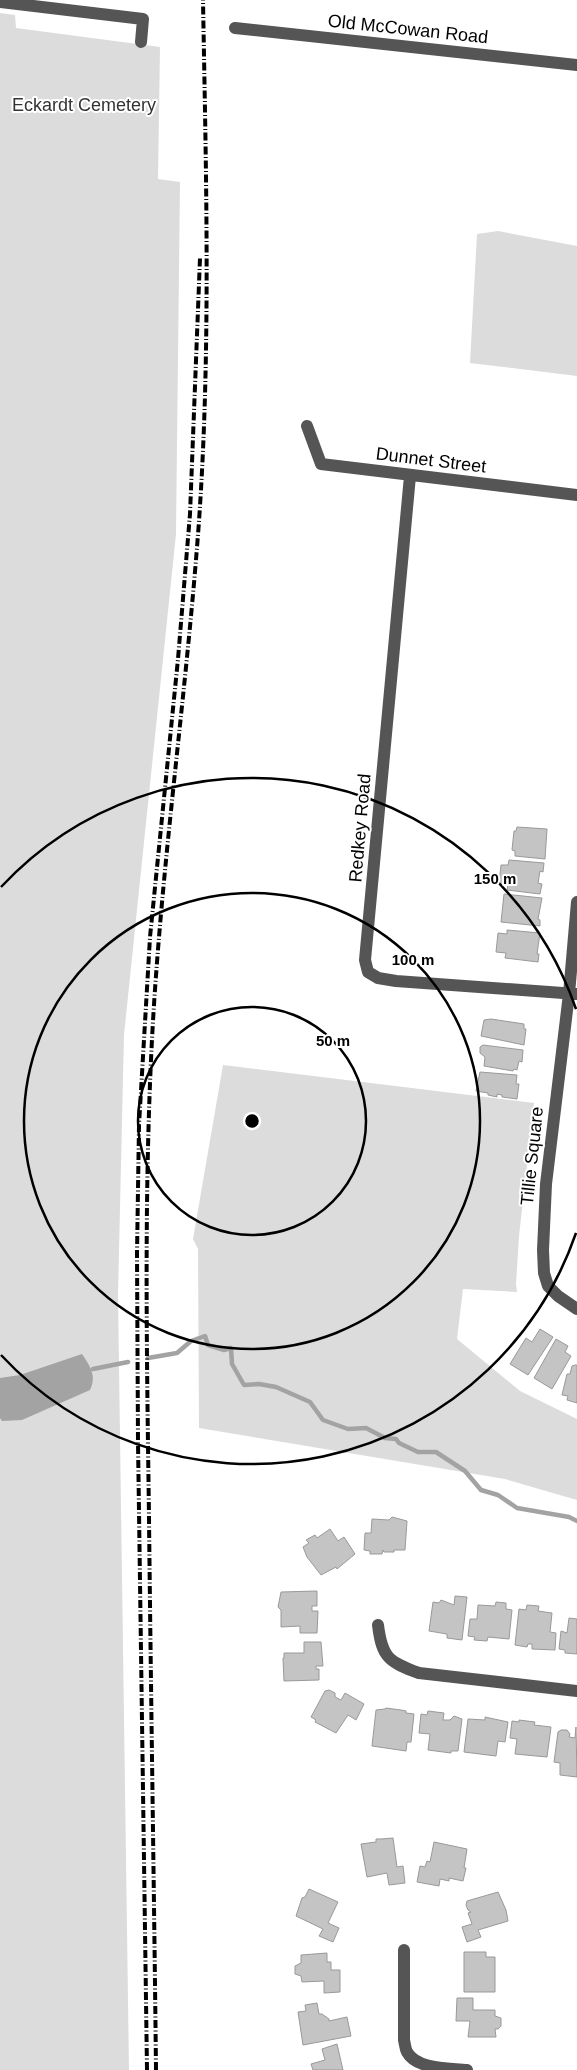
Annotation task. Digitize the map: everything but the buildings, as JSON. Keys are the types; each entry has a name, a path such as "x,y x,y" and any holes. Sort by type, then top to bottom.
{"street":[{"path":"0,2 143,19 141,42"},
{"name":"Old McCowan Road","path":"235,28 577,65"},
{"name":"Dunnet Street","path":"307,426 321,464 577,495"},
{"name":"Redkey Road","path":"410,476 365,960 368,972 378,978 396,981 573,994"},
{"name":"Tillie Square","path":"577,902 573,994 546,1184 543,1250 544,1273 548,1286 558,1296 577,1309"},
{"path":"378,1625 381,1648 397,1665 419,1673 577,1691"},
{"path":"404,1950 404,2040 408,2053 418,2061 431,2066 467,2070"}],"green space":[{"name":"Eckardt Cemetery","path":"0,13 15,15 16,28 160,47 158,179 180,182 176,534 124,1035 118,1295 129,2070 0,2070"},
{"path":"498,231 577,246 577,376 470,363 477,234"},
{"path":"223,1065 534,1103 519,1236 517,1292 463,1289 457,1339 520,1391 577,1419 577,1500 505,1479 199,1428 198,1249 193,1239"}],"shaded area":[{"path":"82,1354 93,1376 90,1390 22,1420 2,1421 0,1418 0,1378 20,1375"}],"waterway":[{"path":"148,1358 177,1353 191,1341 205,1336 208,1345 224,1350 231,1348 232,1364 244,1385 259,1384 276,1387 310,1402 323,1420 348,1429 366,1428 385,1438 396,1439 399,1443 418,1452 436,1452 465,1471 481,1490 498,1495 517,1508 569,1517 577,1521"},
{"path":"93,1369 128,1362"}],"railway":[{"path":"156,2070 147,1346 147,1175 151,1060 160,925 194,588 203,456 207,260 203,0"},
{"path":"147,2070 138,1442 137,1254 139,1125 150,937 178,659 190,514 200,258"}]}
